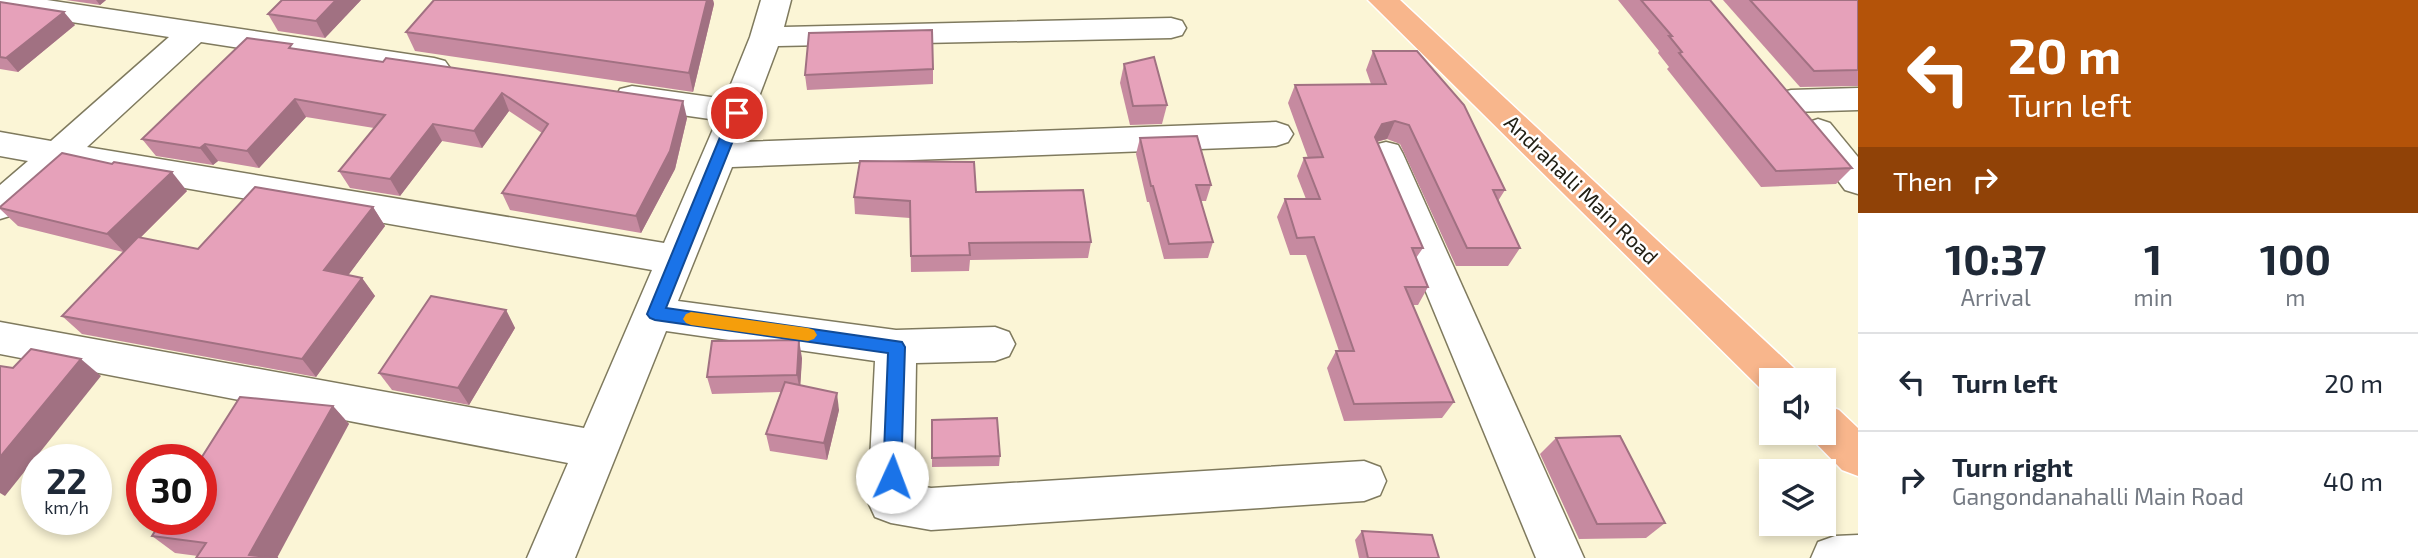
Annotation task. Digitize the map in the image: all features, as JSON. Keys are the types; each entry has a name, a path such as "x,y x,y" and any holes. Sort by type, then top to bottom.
{"main road":[{"name":"Andrahalli Main Road","path":"1383,0 1766,368"},
{"path":"1836,435 1858,456"}],"street":[{"path":"551,558 737,113 766,37 776,0"},
{"path":"0,2 462,72"},
{"path":"242,40 266,16"},
{"path":"766,37 1171,29"},
{"path":"0,206 194,32"},
{"path":"1858,99 1783,91 1858,181"},
{"path":"600,92 737,113"},
{"path":"720,155 1276,134"},
{"path":"0,144 676,260"},
{"path":"1386,154 1560,558"},
{"path":"655,314 896,347 995,344"},
{"path":"0,338 595,449"},
{"path":"896,347 891,502 931,509 1364,481"},
{"path":"1835,558 1858,557"}],"building":[{"path":"282,0 336,0 316,21 268,14"},
{"path":"434,0 707,0 689,73 406,32"},
{"path":"1641,0 1710,0 1852,168 1776,171 1679,53 1682,52 1669,36 1672,36"},
{"path":"1750,0 1858,0 1858,70 1814,71"},
{"path":"0,2 64,12 6,58 0,57"},
{"path":"932,30 933,69 805,75 809,33"},
{"path":"247,38 292,44 289,48 383,62 386,58 683,101 670,151 636,216 502,193 548,124 502,93 474,131 433,124 390,179 339,171 385,115 295,99 247,151 205,144 200,148 142,139"},
{"path":"1373,51 1417,51 1464,105 1505,190 1493,190 1520,248 1467,248 1409,125 1395,121 1382,124 1375,137 1423,248 1412,248 1428,287 1405,287 1454,402 1354,404 1336,351 1354,351 1314,237 1297,238 1285,199 1320,199 1304,158 1323,157 1295,85 1386,84"},
{"path":"1154,57 1167,105 1133,106 1124,64"},
{"path":"1197,136 1211,185 1196,185 1213,242 1169,244 1140,138"},
{"path":"62,153 112,164 114,162 172,172 107,234 0,208"},
{"path":"860,161 974,162 976,192 1083,190 1091,242 969,243 970,255 911,256 910,201 854,197"},
{"path":"255,187 373,207 324,270 362,278 302,359 62,316 138,237 198,249"},
{"path":"431,296 506,310 458,388 379,373"},
{"path":"799,340 797,375 707,377 712,341"},
{"path":"31,349 81,359 0,457 0,366 13,368"},
{"path":"785,382 837,393 824,443 766,434"},
{"path":"240,397 333,406 249,555 278,558 196,558 206,543 152,536 217,535 217,444 210,444"},
{"path":"997,418 1000,456 932,458 932,420"},
{"path":"1620,436 1665,523 1597,524 1556,438"},
{"path":"1362,531 1432,535 1439,558 1368,558"}],"slow traffic":[{"path":"691,319 808,335"}],"route":[{"path":"737,113 655,314 896,347 892,477"}]}
